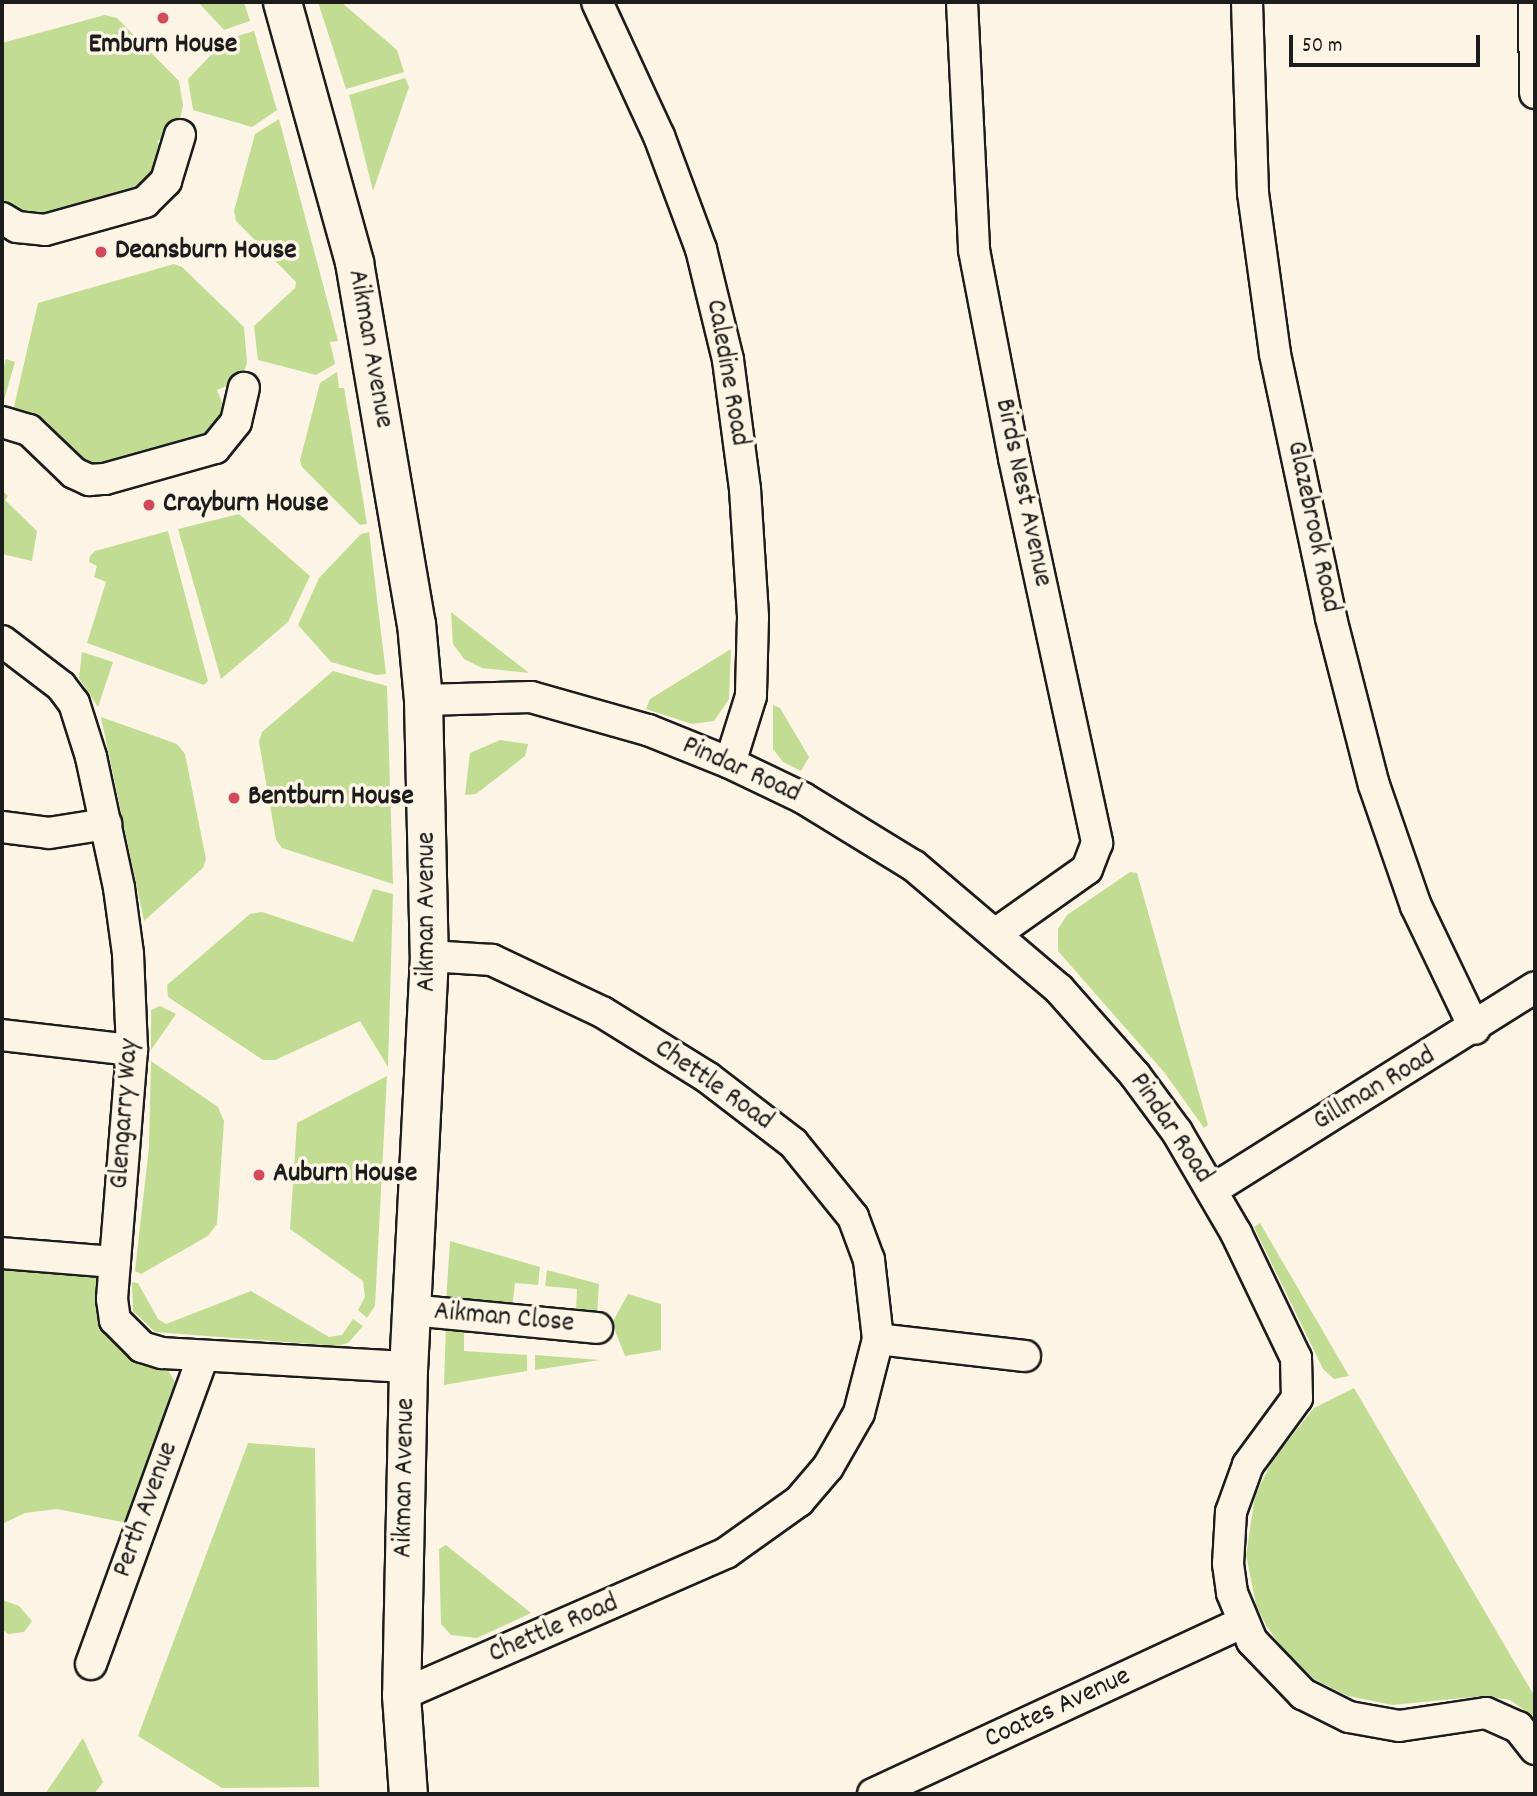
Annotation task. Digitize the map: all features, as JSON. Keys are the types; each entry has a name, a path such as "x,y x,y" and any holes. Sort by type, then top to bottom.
{"street":[{"name":"Aikman Avenue","path":"282,2 354,262 416,623 423,700 429,956 408,1367 401,1695 408,1794"},
{"name":"Caledine Road","path":"597,2 659,136 696,236 728,359 745,489 753,617 751,696 730,763"},
{"name":"Birds Nest Avenue","path":"962,2 974,250 1014,457 1097,843 1087,869 998,932"},
{"name":"Glazebrook Road","path":"1247,2 1252,192 1275,354 1331,618 1374,785 1416,906 1475,1029"},
{"path":"1534,2 1535,93"},
{"path":"2,218 17,227 45,230 145,202 166,181 180,135"},
{"path":"2,422 29,430 74,473 89,480 105,479 215,449 236,422 244,388"},
{"name":"Glengarry Way","path":"2,641 61,686 74,703 83,723 106,824 128,954 132,1050 112,1299 115,1321 126,1335 142,1347 203,1357 408,1367"},
{"name":"Pindar Road","path":"423,700 531,697 648,730 730,763 803,797 914,866 998,932 1059,989 1128,1066 1177,1132 1212,1190 1290,1339 1300,1378 1297,1398 1248,1465 1231,1512 1228,1564 1242,1623 1283,1677 1303,1694 1349,1717 1399,1726 1486,1713 1518,1727 1535,1749"},
{"path":"2,827 49,833 106,824"},
{"name":"Chettle Road","path":"401,1695 726,1553 799,1501 828,1467 859,1413 878,1339 869,1260 853,1217 793,1143 707,1077 602,1012 492,960 429,956"},
{"name":"Gillman Road","path":"1212,1190 1475,1029 1535,987"},
{"path":"2,1035 132,1050"},
{"path":"2,1253 115,1262"},
{"name":"Aikman Close","path":"411,1310 597,1328"},
{"path":"878,1339 1026,1356"},
{"name":"Perth Avenue","path":"91,1664 203,1357"},
{"name":"Coates Avenue","path":"874,1794 1242,1623"}],"green space":[{"path":"198,2 244,2 250,21 224,30"},
{"path":"318,2 341,2 397,50 404,72 346,89"},
{"path":"105,15 117,18 179,81 183,105 178,130 157,141 168,160 140,194 41,222 2,205 2,43"},
{"path":"254,31 277,110 252,127 193,110 188,79 225,40"},
{"path":"405,78 409,87 373,191 349,95"},
{"path":"279,119 338,341 330,342 335,364 316,375 258,360 254,326 295,288 296,282 236,221 234,211 255,134"},
{"path":"174,264 182,267 244,327 247,363 241,380 217,390 228,418 217,435 91,469 13,411 38,303"},
{"path":"6,359 15,362 2,407 2,373"},
{"path":"337,372 339,388 344,388 367,524 360,525 302,467 300,460 320,383"},
{"path":"2,490 8,496 5,500 37,531 32,561 2,554"},
{"path":"239,514 310,576 288,622 221,679 178,529"},
{"path":"168,531 208,681 204,685 87,643 106,582 94,577 97,566 89,562 90,556 95,551"},
{"path":"369,532 386,674 376,675 331,662 298,625 319,578 361,534"},
{"path":"451,612 529,673 482,668 464,659 453,644"},
{"path":"731,649 729,699 714,721 692,724 646,709 650,699"},
{"path":"82,652 113,662 98,707 79,678"},
{"path":"333,671 387,686 393,884 282,848 276,840 259,742 262,732"},
{"path":"773,705 780,708 809,757 801,771 783,762 773,749"},
{"path":"101,717 177,744 185,754 206,859 203,868 144,921"},
{"path":"500,740 528,744 525,756 476,794 465,795 470,753"},
{"path":"1130,872 1137,873 1208,1125 1204,1128 1164,1072 1058,951 1058,929 1067,915"},
{"path":"373,889 393,894 388,1067 360,1021 275,1060 263,1060 168,997 167,985 250,914 262,912 353,942"},
{"path":"160,1006 176,1014 151,1050 151,1010"},
{"path":"151,1061 218,1107 224,1121 217,1224 208,1236 141,1274 135,1271 149,1147"},
{"path":"387,1076 375,1306 367,1318 358,1310 365,1297 363,1281 290,1229 297,1123"},
{"path":"1260,1223 1349,1376 1334,1379 1323,1369 1254,1227"},
{"path":"450,1241 540,1267 538,1285 515,1283 512,1308 446,1302"},
{"path":"2,1267 107,1275 104,1298 165,1365 176,1384 127,1523 57,1509 25,1513 2,1524"},
{"path":"547,1270 599,1284 597,1315 576,1312 577,1289 545,1286"},
{"path":"132,1282 138,1283 158,1319 166,1324 251,1291 329,1337 342,1335 353,1319 363,1326 348,1343 338,1346 155,1332 133,1311"},
{"path":"628,1294 661,1304 661,1350 625,1356 612,1323"},
{"path":"446,1324 464,1324 464,1351 527,1355 527,1371 444,1385"},
{"path":"535,1355 600,1360 535,1370"},
{"path":"1354,1388 1535,1697 1535,1718 1510,1700 1484,1696 1392,1705 1348,1696 1314,1679 1286,1653 1267,1627 1256,1605 1246,1555 1255,1496 1272,1461 1314,1408"},
{"path":"248,1443 315,1448 319,1787 222,1788 138,1736"},
{"path":"446,1545 531,1613 477,1638 451,1635 441,1624 439,1549"},
{"path":"2,1600 19,1606 32,1621 24,1632 8,1634 2,1629"},
{"path":"83,1738 103,1782 94,1794 45,1794"}],"place":[{"name":"Emburn House","path":"163,18"},
{"name":"Deansburn House","path":"101,252"},
{"name":"Crayburn House","path":"149,505"},
{"name":"Bentburn House","path":"234,798"},
{"name":"Auburn House","path":"259,1175"}]}
